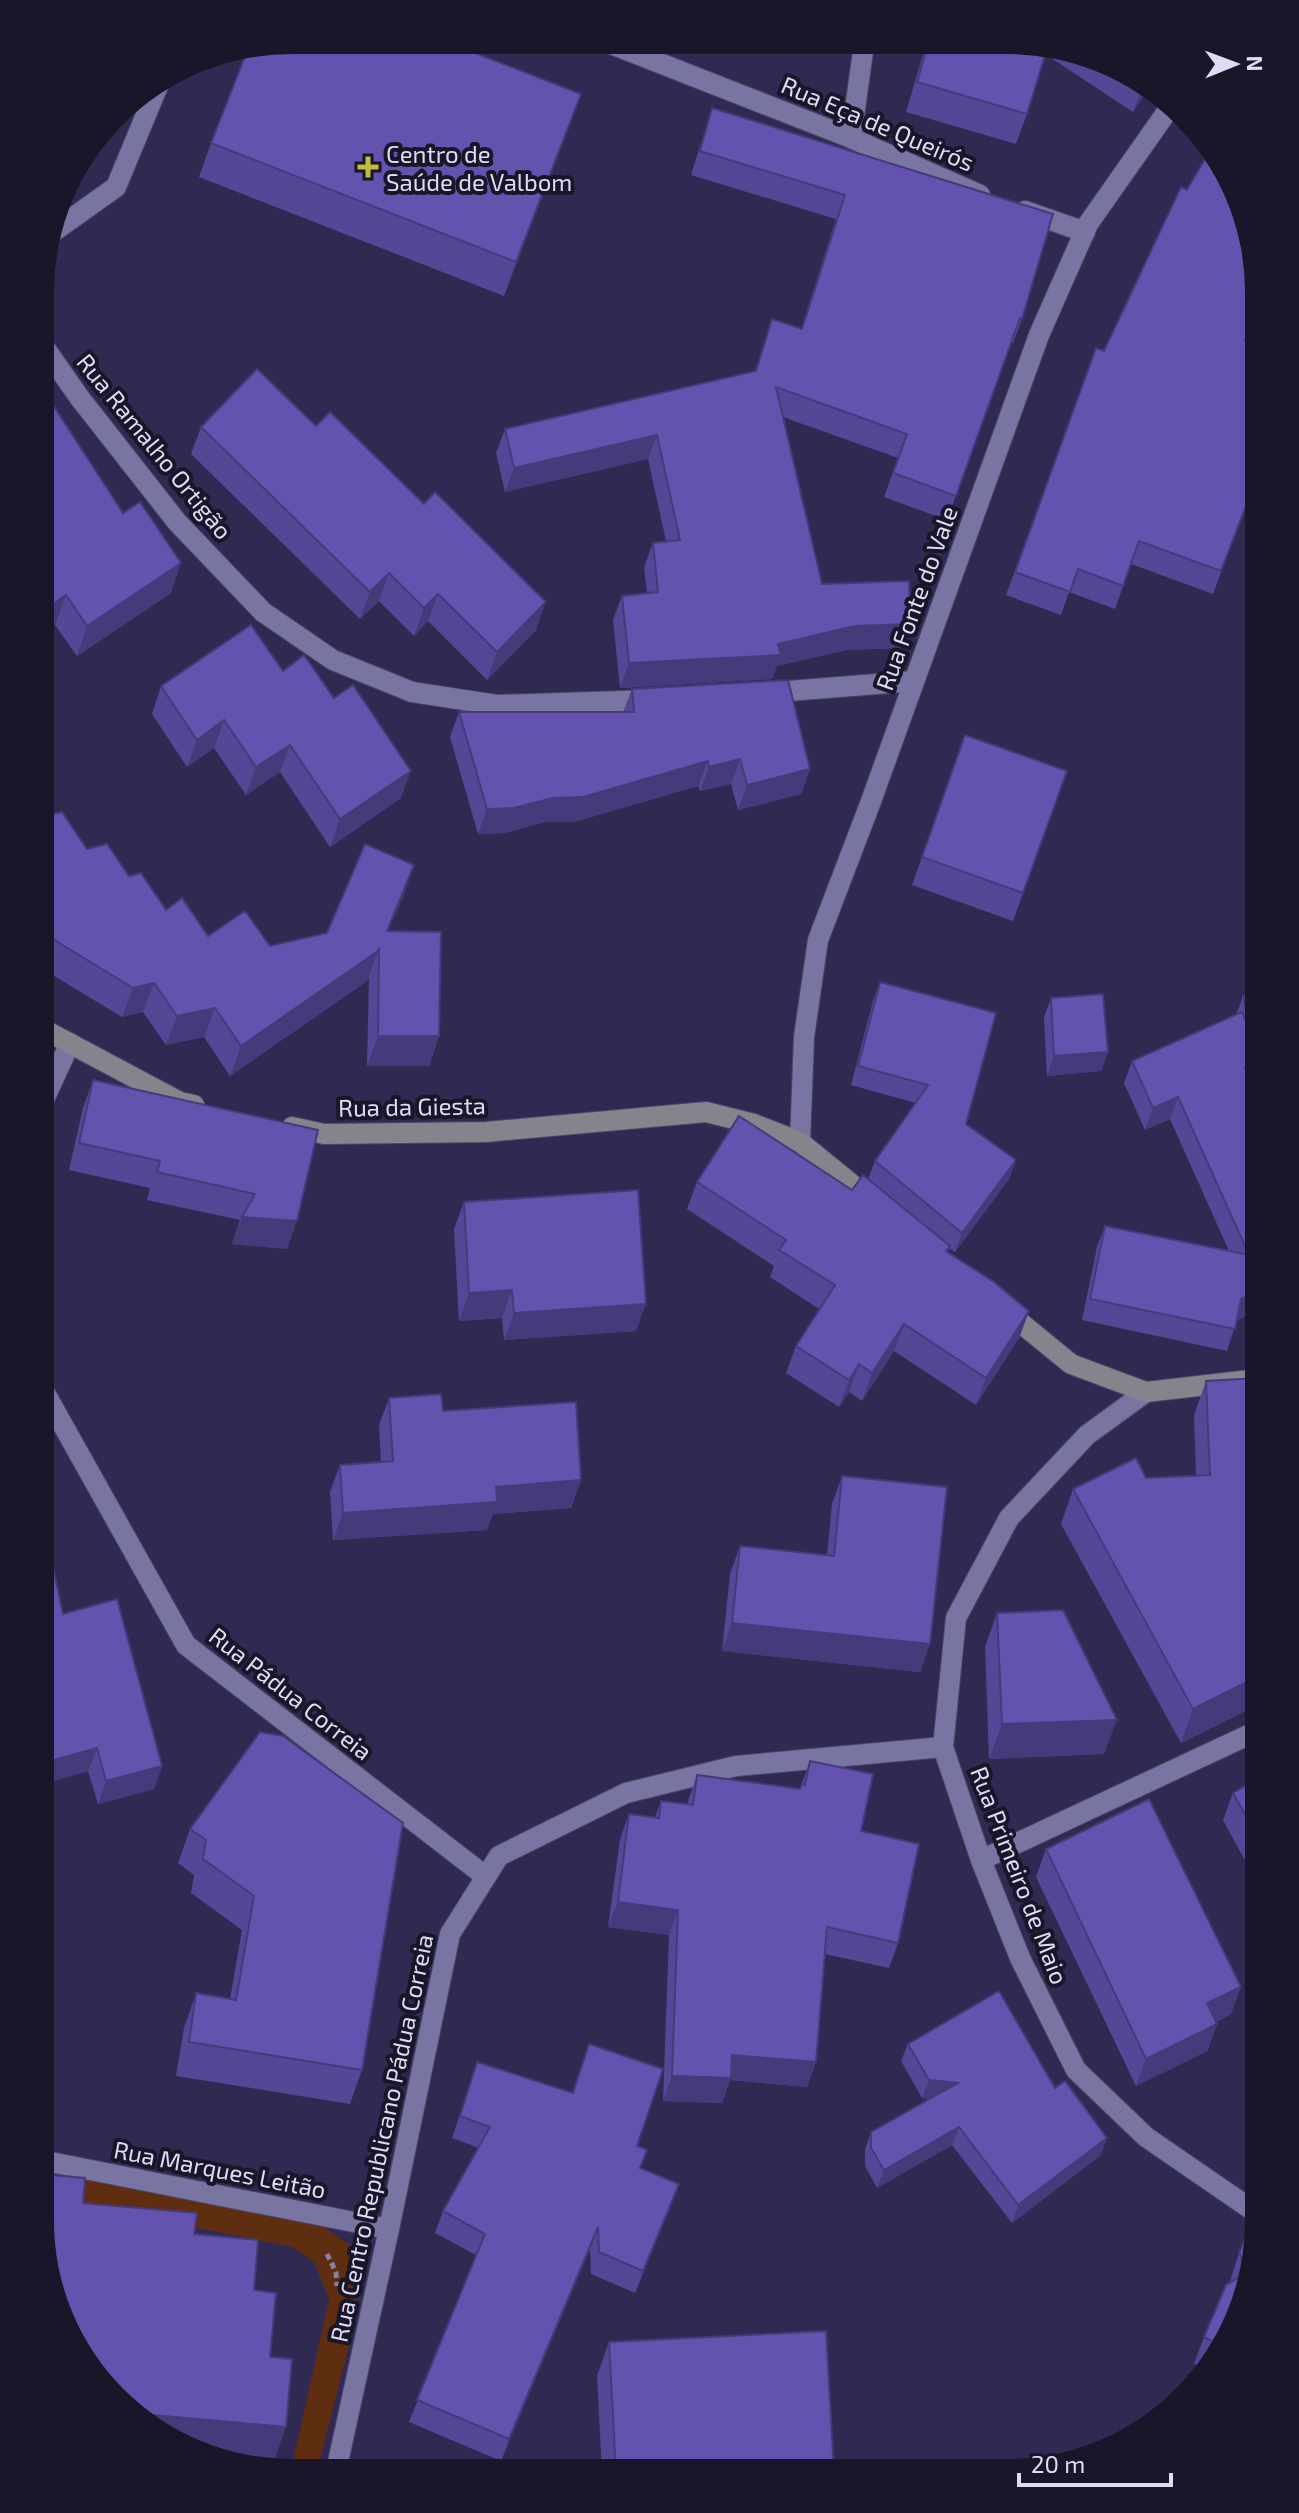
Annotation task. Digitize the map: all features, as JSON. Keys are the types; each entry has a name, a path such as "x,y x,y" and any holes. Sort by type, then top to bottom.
{"street":[{"name":"Rua Eça de Queirós","path":"637,54 851,138 1002,203 1085,232"},
{"path":"851,138 863,54"},
{"path":"64,224 116,187 152,100"},
{"name":"Rua Fonte do Vale","path":"800,1142 804,1037 818,940 1039,335 1085,232 1165,114"},
{"name":"Rua Ramalho Ortigão","path":"54,361 177,522 263,612 333,660 412,692 497,705 678,699"},
{"path":"740,695 914,681"},
{"path":"54,1035 180,1102 208,1109"},
{"path":"54,1078 70,1043"},
{"name":"Rua da Giesta","path":"266,1121 324,1134 486,1132 706,1112 754,1124 800,1142 886,1212"},
{"path":"985,1293 1071,1364 1146,1392 1244,1381"},
{"path":"943,1747 956,1618 1009,1518 1087,1435 1146,1392"},
{"name":"Rua Pádua Correia","path":"54,1409 186,1645 485,1876"},
{"path":"981,1860 1244,1737"},
{"name":"Rua Centro Republicano Pádua Correia","path":"339,2459 450,1934 499,1856 626,1793 736,1766 943,1747"},
{"name":"Rua Primeiro de Maio","path":"943,1747 981,1860 1020,1958 1076,2070 1146,2137 1244,2204"},
{"name":"Rua Marques Leitão","path":"54,2163 389,2229"}],"path":[{"path":"325,2249 336,2272 338,2300"}],"shaded area":[{"path":"54,2155 320,2224 351,2246 359,2283 353,2330 320,2459 294,2459 329,2299 314,2262 293,2247 54,2199"}],"building":[{"path":"478,54 581,94 516,262 211,143 244,60 261,56"},
{"path":"925,54 1044,57 1027,114 917,82"},
{"path":"712,108 1053,214 1022,319 956,496 893,473 907,434 776,387 822,584 909,581 910,624 855,626 778,644 781,655 629,663 622,596 658,592 653,543 680,540 657,435 514,468 505,429 756,371 772,319 802,329 845,195 700,151"},
{"path":"1205,160 1232,216 1244,277 1245,508 1221,571 1139,541 1123,586 1078,569 1070,592 1015,572 1096,348 1104,351 1181,187 1187,190"},
{"path":"257,369 316,426 330,412 424,504 435,492 546,602 497,652 438,594 424,608 389,573 370,592 201,427"},
{"path":"54,407 123,513 140,502 181,563 87,626 66,595 54,604"},
{"path":"251,625 283,671 304,655 334,698 353,685 411,771 340,819 290,745 256,767 224,720 197,740 161,686"},
{"path":"788,680 810,769 747,785 740,759 709,767 708,761 583,797 553,798 514,808 487,809 459,712 634,712 632,689"},
{"path":"965,735 1067,771 1023,893 922,857"},
{"path":"62,812 87,849 107,844 129,876 141,873 166,910 182,898 208,936 245,911 270,946 327,933 365,844 414,865 387,931 441,932 439,1036 378,1036 379,948 241,1046 215,1008 177,1016 154,983 133,988 54,940 54,814"},
{"path":"880,982 996,1013 966,1124 1016,1160 962,1233 875,1161 928,1085 858,1066"},
{"path":"1103,994 1108,1052 1054,1056 1051,998"},
{"path":"1242,1012 1245,1018 1245,1245 1178,1097 1153,1108 1132,1061"},
{"path":"93,1080 318,1130 297,1221 242,1217 255,1194 157,1172 160,1161 79,1143"},
{"path":"739,1116 852,1190 863,1175 950,1246 946,1251 994,1282 1029,1311 986,1378 904,1324 872,1373 859,1364 849,1380 796,1346 835,1285 779,1250 786,1240 697,1182"},
{"path":"638,1190 646,1304 514,1313 512,1290 469,1293 464,1202"},
{"path":"1105,1226 1245,1254 1244,1297 1241,1299 1235,1329 1090,1299"},
{"path":"1244,1379 1244,1683 1193,1709 1073,1489 1136,1458 1146,1478 1210,1475 1206,1381"},
{"path":"441,1394 443,1411 576,1402 581,1480 496,1487 497,1502 343,1513 340,1465 393,1461 389,1398"},
{"path":"842,1476 947,1487 930,1644 732,1623 740,1546 834,1556"},
{"path":"54,1572 63,1614 117,1599 162,1766 106,1781 97,1748 54,1760"},
{"path":"1063,1610 1117,1720 1002,1724 997,1613"},
{"path":"260,1732 283,1736 403,1823 362,2070 189,2042 196,1993 236,2000 254,1896 203,1859 206,1840 190,1829"},
{"path":"810,1761 873,1774 861,1831 919,1844 898,1943 827,1927 816,2062 732,2055 731,2078 672,2076 678,1910 618,1902 629,1814 659,1818 661,1801 693,1805 697,1775 800,1789 802,1784 805,1785"},
{"path":"1244,1787 1244,1813 1233,1793"},
{"path":"1149,1799 1241,1987 1207,2003 1217,2024 1146,2059 1046,1849"},
{"path":"999,1991 1055,2088 1065,2081 1107,2138 1018,2205 959,2127 884,2170 871,2148 871,2132 958,2083 929,2080 908,2044"},
{"path":"589,2044 663,2069 637,2146 647,2150 640,2168 679,2184 643,2271 599,2252 598,2227 509,2439 417,2400 485,2234 443,2211 490,2127 460,2116 477,2062 573,2093"},
{"path":"54,2175 85,2178 83,2203 197,2213 194,2234 258,2240 254,2290 276,2293 270,2357 292,2359 286,2427 155,2415 113,2378 94,2353 67,2297 56,2252"},
{"path":"1237,2279 1212,2341 1204,2337 1226,2285"},
{"path":"826,2331 833,2459 615,2459 609,2342"}],"place":[{"name":"Centro de Saúde de Valbom","path":"368,167"}]}
